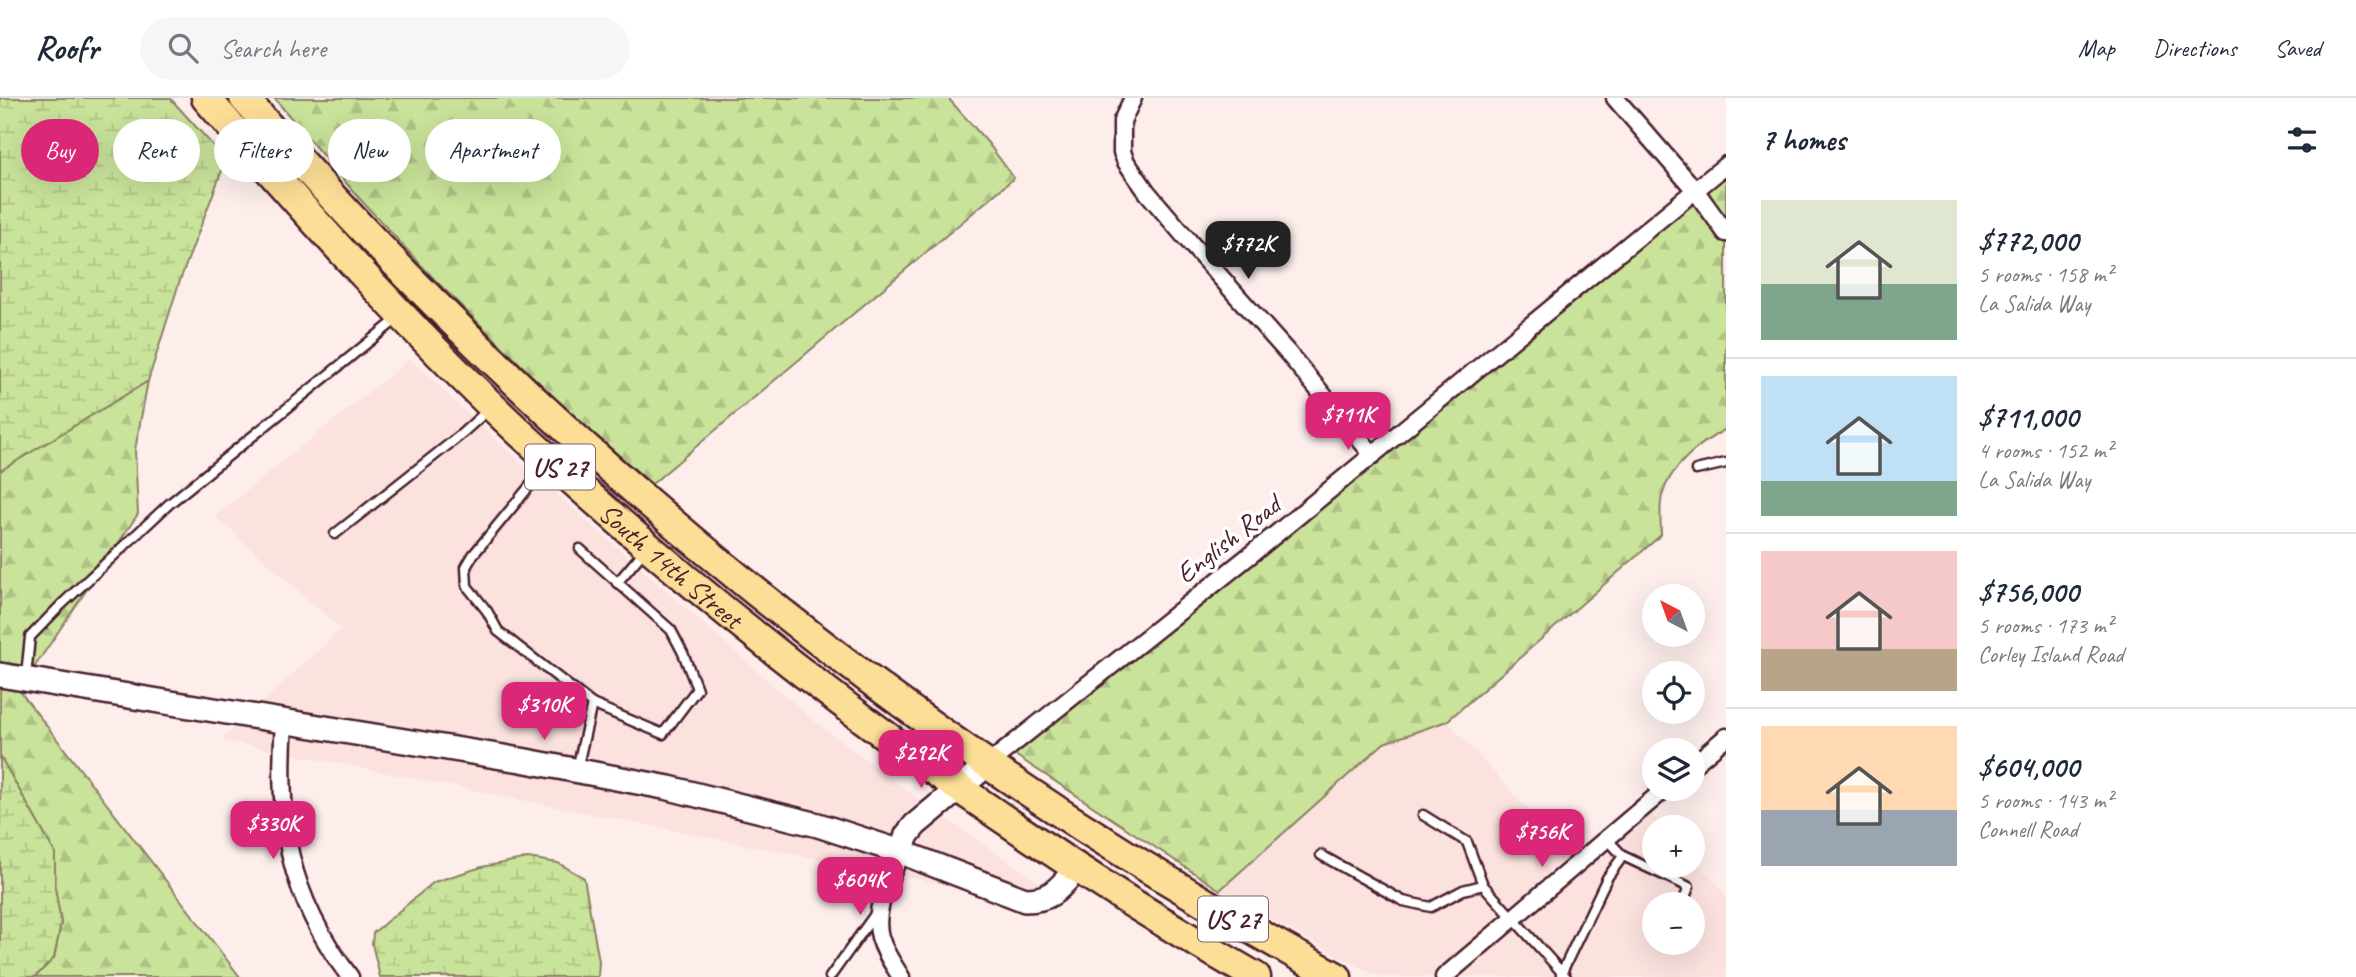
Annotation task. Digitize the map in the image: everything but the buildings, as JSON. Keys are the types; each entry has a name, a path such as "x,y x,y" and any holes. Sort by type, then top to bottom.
{"highway":[{"name":"South 14th Street","path":"206,98 311,219 493,406 551,460 731,616 958,788"},
{"name":"South 14th Street","path":"244,98 335,200 540,404 687,534 816,639 988,764"},
{"path":"402,314 414,309 457,323"},
{"name":"US 27","path":"988,764 1132,858 1337,977"},
{"name":"US 27","path":"958,788 1077,868 1256,977"}],"street":[{"path":"1133,98 1122,121 1122,152 1126,162 1192,245 1287,352 1373,455"},
{"path":"1615,98 1695,190 1726,233"},
{"name":"English Road","path":"988,764 1373,455 1726,165"},
{"path":"0,675 576,770 669,788 818,825 901,852 1026,900 1050,896 1077,868"},
{"path":"284,721 282,807 288,847 304,901 318,930 350,977"},
{"path":"1705,755 1726,737"},
{"path":"901,977 880,936 878,910 907,835 915,825 988,764"},
{"path":"1444,977 1651,801"}],"lane":[{"path":"25,679 30,637 61,605 169,504 402,314"},
{"path":"335,534 493,406"},
{"path":"551,460 473,555 466,566 467,586 487,611 498,631 592,704 663,734 697,689 683,653 671,631 580,549"},
{"path":"1696,470 1726,463"},
{"path":"617,583 649,545"},
{"path":"576,770 592,704"},
{"path":"1423,815 1467,842 1483,886 1563,975 1607,878 1623,856"},
{"path":"1607,839 1623,856 1689,887 1687,892"},
{"path":"1321,855 1403,901 1431,907 1463,890 1483,886"},
{"path":"830,977 878,910"}],"shaded area":[{"path":"410,359 507,450 808,716 925,804 896,842 256,708 341,629 215,516"},
{"path":"1447,721 1582,868 1642,816 1642,878 1705,878 1705,872 1726,894 1726,977 1378,977 1220,890 1384,743"},
{"path":"241,722 668,796 817,833 981,892 221,740"},
{"path":"940,814 1047,888 1035,892 911,848 914,840"}],"green space":[{"path":"0,98 170,98 189,119 113,119 113,182 200,182 200,131 214,147 214,182 218,182 179,283 148,381 0,471"},
{"path":"274,98 948,98 988,143 1014,178 652,484 571,414 435,280 345,182 411,182 411,119 328,119 328,162 314,145 314,119 292,119"},
{"path":"1726,163 1726,429 1696,448 1672,475 1661,501 1661,535 1447,721 1384,743 1220,890 1012,753"},
{"path":"148,381 135,450 138,514 31,672 0,667 0,471"},
{"path":"0,683 21,687 19,690 240,977 35,977 54,958 61,923 55,888 55,853 0,756"},
{"path":"0,756 55,853 55,888 61,923 54,958 35,977 0,977"},
{"path":"528,858 558,863 584,878 599,961 598,977 380,977 372,944 373,933 434,882 482,867"}]}
